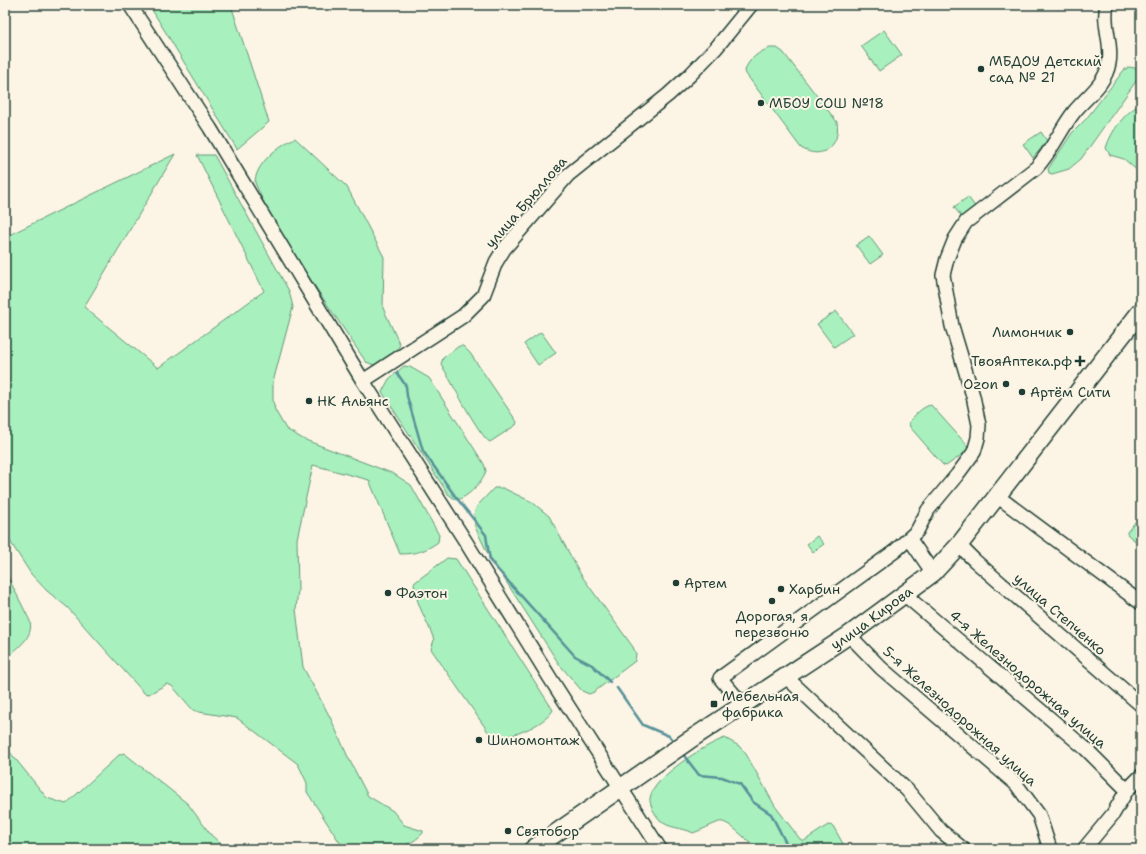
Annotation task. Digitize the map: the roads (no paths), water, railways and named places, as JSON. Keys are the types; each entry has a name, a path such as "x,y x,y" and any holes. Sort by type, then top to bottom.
{"main road":[{"name":"улица Кирова","path":"533,849 742,704 849,635 933,573 959,545 1140,314"}],"street":[{"path":"130,5 210,128 363,381 464,539 550,678 660,849"},
{"name":"улица Брюллова","path":"363,381 463,316 478,303 488,286 496,262 504,250 568,175 668,95 690,75 716,48 751,5"},
{"path":"742,704 720,678 895,551 917,531 928,510 974,452 978,438 979,425 973,396 952,326 943,275 947,259 955,239 966,222 1036,168 1046,157 1074,113 1102,83 1110,62 1109,36 1106,16 1107,5"},
{"path":"997,496 1141,603"},
{"path":"909,538 933,573"},
{"name":"улица Степченко","path":"959,545 974,560 1141,705"},
{"name":"4-я Железнодорожная улица","path":"905,594 1086,749 1128,790"},
{"name":"5-я Железнодорожная улица","path":"849,635 881,668 1016,784 1039,815 1050,849"},
{"path":"786,677 907,790 941,831 963,849"},
{"path":"1084,849 1113,814 1128,790 1141,776"}],"waterway":[{"path":"397,373 406,386 407,396 423,451 455,496 486,535 490,561 575,656 592,665 610,682"},
{"path":"617,688 643,725 669,736 674,742"},
{"path":"682,753 699,775 722,777 740,784 753,802 771,814 789,849"}],"place":[{"name":"МБДОУ Детский сад № 21","path":"981,69"},
{"name":"МБОУ СОШ №18","path":"761,103"},
{"name":"Лимончик","path":"1070,332"},
{"name":"ТвояАптека.рф","path":"1080,361"},
{"name":"Ozon","path":"1006,384"},
{"name":"Артём Сити","path":"1022,392"},
{"name":"НК Альянс","path":"309,401"},
{"name":"Артем","path":"676,583"},
{"name":"Харбин","path":"781,589"},
{"name":"Фаэтон","path":"388,593"},
{"name":"Дорогая, я перезвоню","path":"772,601"},
{"name":"Мебельная фабрика","path":"714,704"},
{"name":"Шиномонтаж","path":"479,740"},
{"name":"Святобор","path":"508,831"}]}
